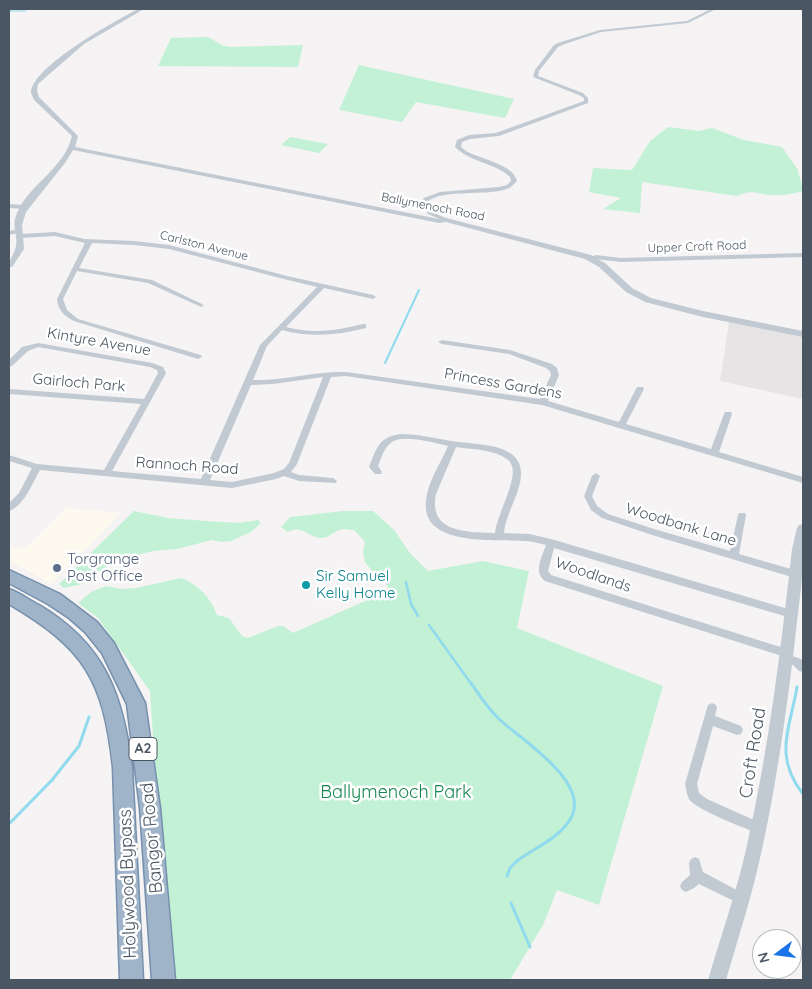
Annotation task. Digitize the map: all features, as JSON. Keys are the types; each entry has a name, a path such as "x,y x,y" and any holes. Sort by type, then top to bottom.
{"highway":[{"name":"Bangor Road","path":"9,576 54,599 75,613 91,627 108,648 136,703 150,808 164,980"},
{"name":"Holywood Bypass","path":"9,596 30,606 66,630 88,654 101,675 117,718 124,777 125,848 132,980"},
{"path":"106,689 125,679"}],"street":[{"path":"9,266 19,252 20,233 18,221 25,207 58,171 72,148 75,136 35,96 35,85 44,74 82,43 141,9"},
{"path":"446,220 426,209 423,204 426,199 440,194 500,189 509,186 514,181 514,176 508,171 479,161 466,154 458,147 460,140 469,137 497,135 586,102 586,98 581,94 535,77 537,71 556,46 600,31 688,22 714,9"},
{"name":"Ballymenoch Road","path":"72,148 439,221 446,220 592,258 629,290 648,300 703,314 803,334"},
{"path":"9,206 25,207"},
{"path":"9,233 20,233"},
{"name":"Carlston Avenue","path":"20,233 55,234 89,242 134,243 169,247 321,287 372,297"},
{"path":"89,242 60,298 62,309 69,316 198,357"},
{"name":"Upper Croft Road","path":"592,258 621,260 803,255"},
{"path":"75,269 150,281 201,305"},
{"path":"204,483 264,345 321,287"},
{"path":"282,328 306,333 350,330 363,326"},
{"path":"442,342 510,352 549,366 554,370 555,375 543,402"},
{"name":"Kintyre Avenue","path":"9,366 25,349 38,345 155,366 160,369 161,375 106,474"},
{"path":"328,374 293,464 284,473 299,478 332,481"},
{"name":"Princess Gardens","path":"248,382 269,383 328,374 367,377 543,402 803,480"},
{"path":"622,426 640,389"},
{"name":"Gairloch Park","path":"9,391 146,402"},
{"path":"714,453 728,414"},
{"path":"378,472 374,467 386,443 392,438 401,436 499,451 515,463 517,475 501,523 499,536"},
{"path":"453,444 430,500 433,515 444,528 466,536 529,537 551,544"},
{"name":"Rannoch Road","path":"9,458 38,467 239,485 261,481 284,473"},
{"path":"9,508 22,495 38,467"},
{"name":"Woodbank Lane","path":"596,476 588,496 591,504 601,514 644,529 795,574"},
{"path":"734,556 742,515"},
{"name":"Croft Road","path":"717,980 742,899 759,828 777,728 798,549 803,530"},
{"name":"Woodlands","path":"786,655 548,578 543,572 551,544 791,614"},
{"path":"786,655 803,668"},
{"path":"737,730 710,714 691,784 692,792 703,803 759,828"},
{"path":"686,886 695,882 697,876 695,863"},
{"path":"697,876 742,899"}],"shaded area":[{"path":"729,322 803,336 803,399 720,381"},
{"path":"66,508 121,513 51,584 9,560 9,548 27,547"}],"green space":[{"path":"208,37 229,47 303,45 298,67 158,66 171,38"},
{"path":"359,65 514,99 505,118 416,102 402,122 339,110"},
{"path":"668,127 699,131 712,128 744,140 782,147 798,170 803,191 780,195 751,192 737,196 642,182 640,213 603,209 621,198 589,192 593,168 632,170 650,141"},
{"path":"290,137 328,144 319,153 281,145"},
{"path":"134,511 168,518 239,523 258,520 261,523 251,532 231,541 221,542 212,540 177,549 153,551 121,559 96,573 82,584 64,588 59,584"},
{"name":"Ballymenoch Park","path":"343,511 373,511 394,530 410,553 428,571 483,561 529,571 517,628 663,686 599,905 557,890 543,925 510,980 175,980 163,885 150,691 98,618 78,603 91,592 106,586 121,589 136,588 181,578 203,592 217,615 229,618 242,636 248,638 278,626 283,626 293,633 390,590 380,575 372,571 365,562 363,552 365,542 354,530 341,529 321,538 297,529 288,532 281,527 290,517"}],"waterway":[{"path":"9,11 26,11"},
{"path":"385,363 419,290"},
{"path":"406,582 411,604 418,616"},
{"path":"429,625 472,685"},
{"path":"471,683 495,715 550,762 563,776 571,790 575,804 571,818 566,825 554,837 517,861 510,868 507,876"},
{"path":"797,687 788,729 786,755 788,767 803,794"},
{"path":"9,824 52,780 79,746 89,717"},
{"path":"511,903 530,947"}],"place":[{"name":"Torgrange Post Office","path":"57,568"},
{"name":"Sir Samuel Kelly Home","path":"306,585"}]}
